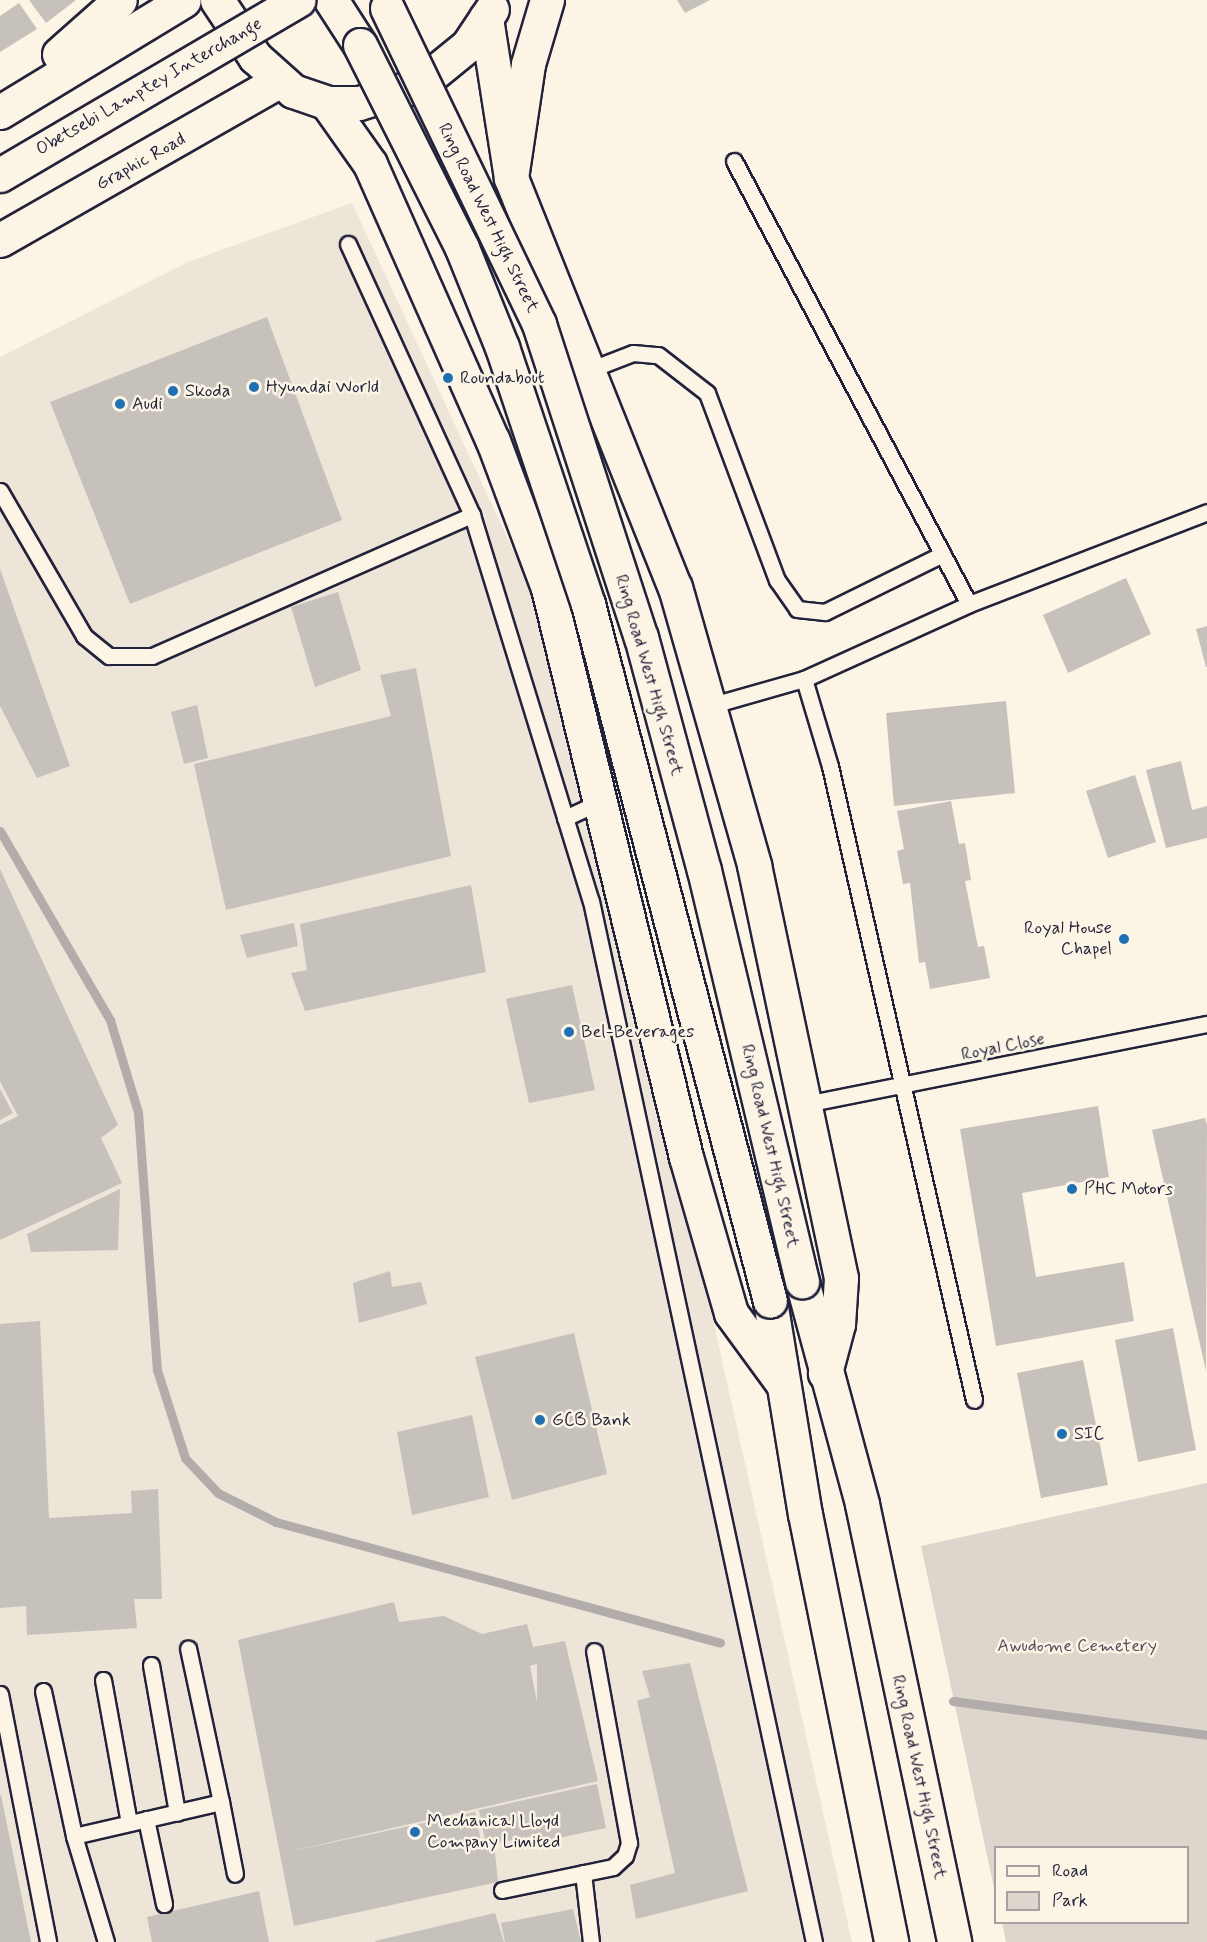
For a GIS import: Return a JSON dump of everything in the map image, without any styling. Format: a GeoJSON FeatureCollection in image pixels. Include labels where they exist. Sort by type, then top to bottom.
{"type":"FeatureCollection","features":[{"type":"Feature","properties":{"kind":"main road"},"geometry":{"type":"LineString","coordinates":[[0,91],[99,24],[120,0]]}},
{"type":"Feature","properties":{"kind":"main road"},"geometry":{"type":"LineString","coordinates":[[0,112],[184,0]]}},
{"type":"Feature","properties":{"kind":"main road"},"geometry":{"type":"LineString","coordinates":[[217,0],[234,32],[280,80],[293,92],[327,103],[379,99],[419,85],[446,68],[492,9]]}},
{"type":"Feature","properties":{"kind":"main road","name":"Obetsebi Lamptey Interchange"},"geometry":{"type":"LineString","coordinates":[[0,175],[298,0]]}},
{"type":"Feature","properties":{"kind":"main road","name":"Ring Road West High Street"},"geometry":{"type":"LineString","coordinates":[[331,0],[360,45],[475,281],[588,604],[770,1301],[815,1566],[891,1942]]}},
{"type":"Feature","properties":{"kind":"main road"},"geometry":{"type":"LineString","coordinates":[[510,178],[528,64],[547,0]]}},
{"type":"Feature","properties":{"kind":"main road","name":"Ring Road West High Street"},"geometry":{"type":"LineString","coordinates":[[384,4],[539,324],[638,625],[704,870],[802,1281],[871,1551],[954,1942]]}},
{"type":"Feature","properties":{"kind":"main road","name":"Ring Road West High Street"},"geometry":{"type":"LineString","coordinates":[[492,9],[510,178],[589,369],[675,587],[754,865],[841,1278],[838,1324],[825,1373]]}},
{"type":"Feature","properties":{"kind":"main road","name":"Graphic Road"},"geometry":{"type":"LineString","coordinates":[[0,240],[163,151],[280,80]]}},
{"type":"Feature","properties":{"kind":"main road","name":"Ring Road West High Street"},"geometry":{"type":"LineString","coordinates":[[327,103],[370,164],[493,441],[549,588],[686,1157],[731,1313],[783,1384]]}},
{"type":"Feature","properties":{"kind":"lane"},"geometry":{"type":"LineString","coordinates":[[734,161],[969,604]]}},
{"type":"Feature","properties":{"kind":"lane"},"geometry":{"type":"LineString","coordinates":[[348,244],[472,515],[591,901],[814,1942]]}},
{"type":"Feature","properties":{"kind":"lane"},"geometry":{"type":"LineString","coordinates":[[589,369],[633,353],[658,355],[707,393],[777,580],[797,609],[825,612],[943,554]]}},
{"type":"Feature","properties":{"kind":"lane"},"geometry":{"type":"LineString","coordinates":[[0,491],[84,636],[109,656],[152,656],[472,515]]}},
{"type":"Feature","properties":{"kind":"lane"},"geometry":{"type":"LineString","coordinates":[[709,706],[804,679],[969,604],[1207,512]]}},
{"type":"Feature","properties":{"kind":"lane"},"geometry":{"type":"LineString","coordinates":[[804,679],[830,766],[974,1400]]}},
{"type":"Feature","properties":{"kind":"lane"},"geometry":{"type":"LineString","coordinates":[[565,818],[600,802]]}},
{"type":"Feature","properties":{"kind":"lane","name":"Royal Close"},"geometry":{"type":"LineString","coordinates":[[806,1104],[1206,1027]]}},
{"type":"Feature","properties":{"kind":"lane"},"geometry":{"type":"LineString","coordinates":[[188,1648],[235,1874]]}},
{"type":"Feature","properties":{"kind":"lane"},"geometry":{"type":"LineString","coordinates":[[502,1890],[613,1867],[625,1856],[629,1843],[594,1651]]}},
{"type":"Feature","properties":{"kind":"lane"},"geometry":{"type":"LineString","coordinates":[[151,1665],[177,1813]]}},
{"type":"Feature","properties":{"kind":"lane"},"geometry":{"type":"LineString","coordinates":[[103,1680],[129,1823]]}},
{"type":"Feature","properties":{"kind":"lane"},"geometry":{"type":"LineString","coordinates":[[43,1691],[74,1836],[106,1942]]}},
{"type":"Feature","properties":{"kind":"lane"},"geometry":{"type":"LineString","coordinates":[[0,1694],[48,1942]]}},
{"type":"Feature","properties":{"kind":"lane"},"geometry":{"type":"LineString","coordinates":[[74,1836],[221,1802]]}},
{"type":"Feature","properties":{"kind":"lane"},"geometry":{"type":"LineString","coordinates":[[146,1819],[164,1904]]}},
{"type":"Feature","properties":{"kind":"lane"},"geometry":{"type":"LineString","coordinates":[[583,1873],[591,1942]]}},
{"type":"Feature","properties":{"kind":"shaded area"},"geometry":{"type":"Polygon","coordinates":[[[352,203],[532,591],[636,975],[852,1942],[0,1942],[0,357],[188,262],[352,203]]]}},
{"type":"Feature","properties":{"kind":"green space","name":"Awudome Cemetery"},"geometry":{"type":"Polygon","coordinates":[[[1207,1483],[1207,1942],[1006,1942],[1002,1924],[1189,1924],[1189,1846],[994,1846],[994,1888],[921,1546],[1207,1483]]]}},
{"type":"Feature","properties":{"kind":"building"},"geometry":{"type":"Polygon","coordinates":[[[29,0],[76,0],[46,23],[29,0]]]}},
{"type":"Feature","properties":{"kind":"building"},"geometry":{"type":"Polygon","coordinates":[[[677,0],[710,0],[685,13],[677,0]]]}},
{"type":"Feature","properties":{"kind":"building"},"geometry":{"type":"Polygon","coordinates":[[[19,3],[37,29],[0,52],[0,16],[19,3]]]}},
{"type":"Feature","properties":{"kind":"building"},"geometry":{"type":"Polygon","coordinates":[[[267,317],[342,520],[130,604],[50,402],[267,317]]]}},
{"type":"Feature","properties":{"kind":"building"},"geometry":{"type":"Polygon","coordinates":[[[0,569],[70,766],[37,778],[0,706],[0,569]]]}},
{"type":"Feature","properties":{"kind":"building"},"geometry":{"type":"Polygon","coordinates":[[[1126,578],[1151,634],[1068,673],[1043,615],[1126,578]]]}},
{"type":"Feature","properties":{"kind":"building"},"geometry":{"type":"Polygon","coordinates":[[[338,592],[361,670],[315,687],[291,607],[338,592]]]}},
{"type":"Feature","properties":{"kind":"building"},"geometry":{"type":"Polygon","coordinates":[[[1207,626],[1207,667],[1206,667],[1196,629],[1207,626]]]}},
{"type":"Feature","properties":{"kind":"building"},"geometry":{"type":"Polygon","coordinates":[[[416,668],[451,856],[226,910],[194,764],[391,716],[380,675],[416,668]]]}},
{"type":"Feature","properties":{"kind":"building"},"geometry":{"type":"Polygon","coordinates":[[[1006,701],[1015,793],[894,806],[886,713],[1006,701]]]}},
{"type":"Feature","properties":{"kind":"building"},"geometry":{"type":"Polygon","coordinates":[[[197,705],[208,758],[184,764],[171,712],[197,705]]]}},
{"type":"Feature","properties":{"kind":"building"},"geometry":{"type":"Polygon","coordinates":[[[1181,761],[1192,810],[1207,806],[1207,838],[1166,848],[1146,770],[1181,761]]]}},
{"type":"Feature","properties":{"kind":"building"},"geometry":{"type":"Polygon","coordinates":[[[1135,775],[1156,842],[1108,858],[1086,791],[1135,775]]]}},
{"type":"Feature","properties":{"kind":"building"},"geometry":{"type":"Polygon","coordinates":[[[951,801],[959,844],[965,843],[971,880],[965,881],[978,947],[984,946],[990,978],[930,989],[925,962],[919,963],[910,883],[903,884],[897,851],[904,849],[897,811],[951,801]]]}},
{"type":"Feature","properties":{"kind":"building"},"geometry":{"type":"Polygon","coordinates":[[[0,869],[118,1125],[101,1138],[122,1183],[0,1240],[0,1125],[18,1116],[0,1081],[0,869]]]}},
{"type":"Feature","properties":{"kind":"building"},"geometry":{"type":"Polygon","coordinates":[[[471,885],[486,972],[305,1011],[291,973],[307,970],[300,924],[471,885]]]}},
{"type":"Feature","properties":{"kind":"building"},"geometry":{"type":"Polygon","coordinates":[[[294,923],[298,946],[247,958],[240,935],[294,923]]]}},
{"type":"Feature","properties":{"kind":"building"},"geometry":{"type":"Polygon","coordinates":[[[572,985],[595,1090],[529,1103],[506,999],[572,985]]]}},
{"type":"Feature","properties":{"kind":"building"},"geometry":{"type":"Polygon","coordinates":[[[0,1089],[13,1113],[0,1120],[0,1089]]]}},
{"type":"Feature","properties":{"kind":"building"},"geometry":{"type":"Polygon","coordinates":[[[1098,1106],[1109,1177],[1022,1193],[1036,1277],[1124,1262],[1134,1321],[996,1346],[960,1129],[1098,1106]]]}},
{"type":"Feature","properties":{"kind":"building"},"geometry":{"type":"Polygon","coordinates":[[[1205,1118],[1207,1125],[1206,1371],[1152,1130],[1205,1118]]]}},
{"type":"Feature","properties":{"kind":"building"},"geometry":{"type":"Polygon","coordinates":[[[120,1189],[118,1250],[31,1252],[27,1234],[120,1189]]]}},
{"type":"Feature","properties":{"kind":"building"},"geometry":{"type":"Polygon","coordinates":[[[390,1271],[392,1287],[421,1282],[427,1304],[359,1323],[353,1283],[390,1271]]]}},
{"type":"Feature","properties":{"kind":"building"},"geometry":{"type":"Polygon","coordinates":[[[40,1321],[49,1518],[132,1513],[131,1491],[158,1489],[162,1599],[134,1599],[137,1628],[27,1635],[26,1606],[0,1608],[0,1324],[40,1321]]]}},
{"type":"Feature","properties":{"kind":"building"},"geometry":{"type":"Polygon","coordinates":[[[1173,1328],[1196,1450],[1138,1462],[1115,1340],[1173,1328]]]}},
{"type":"Feature","properties":{"kind":"building"},"geometry":{"type":"Polygon","coordinates":[[[574,1333],[607,1474],[512,1500],[475,1357],[574,1333]]]}},
{"type":"Feature","properties":{"kind":"building"},"geometry":{"type":"Polygon","coordinates":[[[1083,1360],[1108,1485],[1041,1498],[1017,1373],[1083,1360]]]}},
{"type":"Feature","properties":{"kind":"building"},"geometry":{"type":"Polygon","coordinates":[[[472,1415],[489,1497],[412,1515],[397,1432],[472,1415]]]}},
{"type":"Feature","properties":{"kind":"building"},"geometry":{"type":"Polygon","coordinates":[[[394,1602],[399,1622],[444,1616],[482,1634],[527,1624],[533,1647],[565,1641],[598,1781],[283,1853],[475,1812],[482,1847],[494,1843],[498,1882],[294,1926],[238,1640],[394,1602]],[[537,1664],[530,1666],[537,1702],[537,1664]]]}},
{"type":"Feature","properties":{"kind":"building"},"geometry":{"type":"Polygon","coordinates":[[[690,1663],[748,1891],[636,1919],[630,1885],[675,1873],[637,1701],[650,1697],[642,1671],[690,1663]]]}},
{"type":"Feature","properties":{"kind":"building"},"geometry":{"type":"Polygon","coordinates":[[[597,1784],[606,1828],[539,1842],[538,1835],[498,1843],[497,1837],[485,1840],[479,1810],[597,1784]]]}},
{"type":"Feature","properties":{"kind":"building"},"geometry":{"type":"Polygon","coordinates":[[[1,1795],[31,1942],[0,1942],[1,1795]]]}},
{"type":"Feature","properties":{"kind":"building"},"geometry":{"type":"Polygon","coordinates":[[[259,1891],[269,1942],[152,1942],[147,1917],[259,1891]]]}},
{"type":"Feature","properties":{"kind":"building"},"geometry":{"type":"Polygon","coordinates":[[[573,1909],[581,1942],[505,1942],[501,1923],[573,1909]]]}},
{"type":"Feature","properties":{"kind":"building"},"geometry":{"type":"Polygon","coordinates":[[[495,1913],[504,1942],[375,1941],[495,1913]]]}},
{"type":"Feature","properties":{"kind":"waterway"},"geometry":{"type":"LineString","coordinates":[[0,831],[110,1020],[138,1112],[157,1370],[185,1458],[218,1493],[276,1522],[720,1643]]}},
{"type":"Feature","properties":{"kind":"waterway"},"geometry":{"type":"LineString","coordinates":[[953,1701],[1207,1735]]}},
{"type":"Feature","properties":{"kind":"place","name":"Roundabout"},"geometry":{"type":"Point","coordinates":[448,378]}},
{"type":"Feature","properties":{"kind":"place","name":"Hyundai World"},"geometry":{"type":"Point","coordinates":[254,387]}},
{"type":"Feature","properties":{"kind":"place","name":"Skoda"},"geometry":{"type":"Point","coordinates":[173,391]}},
{"type":"Feature","properties":{"kind":"place","name":"Audi"},"geometry":{"type":"Point","coordinates":[120,404]}},
{"type":"Feature","properties":{"kind":"place","name":"Royal House Chapel"},"geometry":{"type":"Point","coordinates":[1124,939]}},
{"type":"Feature","properties":{"kind":"place","name":"Bel-Beverages"},"geometry":{"type":"Point","coordinates":[569,1032]}},
{"type":"Feature","properties":{"kind":"place","name":"PHC Motors"},"geometry":{"type":"Point","coordinates":[1072,1189]}},
{"type":"Feature","properties":{"kind":"place","name":"GCB Bank"},"geometry":{"type":"Point","coordinates":[540,1420]}},
{"type":"Feature","properties":{"kind":"place","name":"SIC"},"geometry":{"type":"Point","coordinates":[1062,1434]}},
{"type":"Feature","properties":{"kind":"place","name":"Mechanical Lloyd Company Limited"},"geometry":{"type":"Point","coordinates":[415,1832]}}]}
